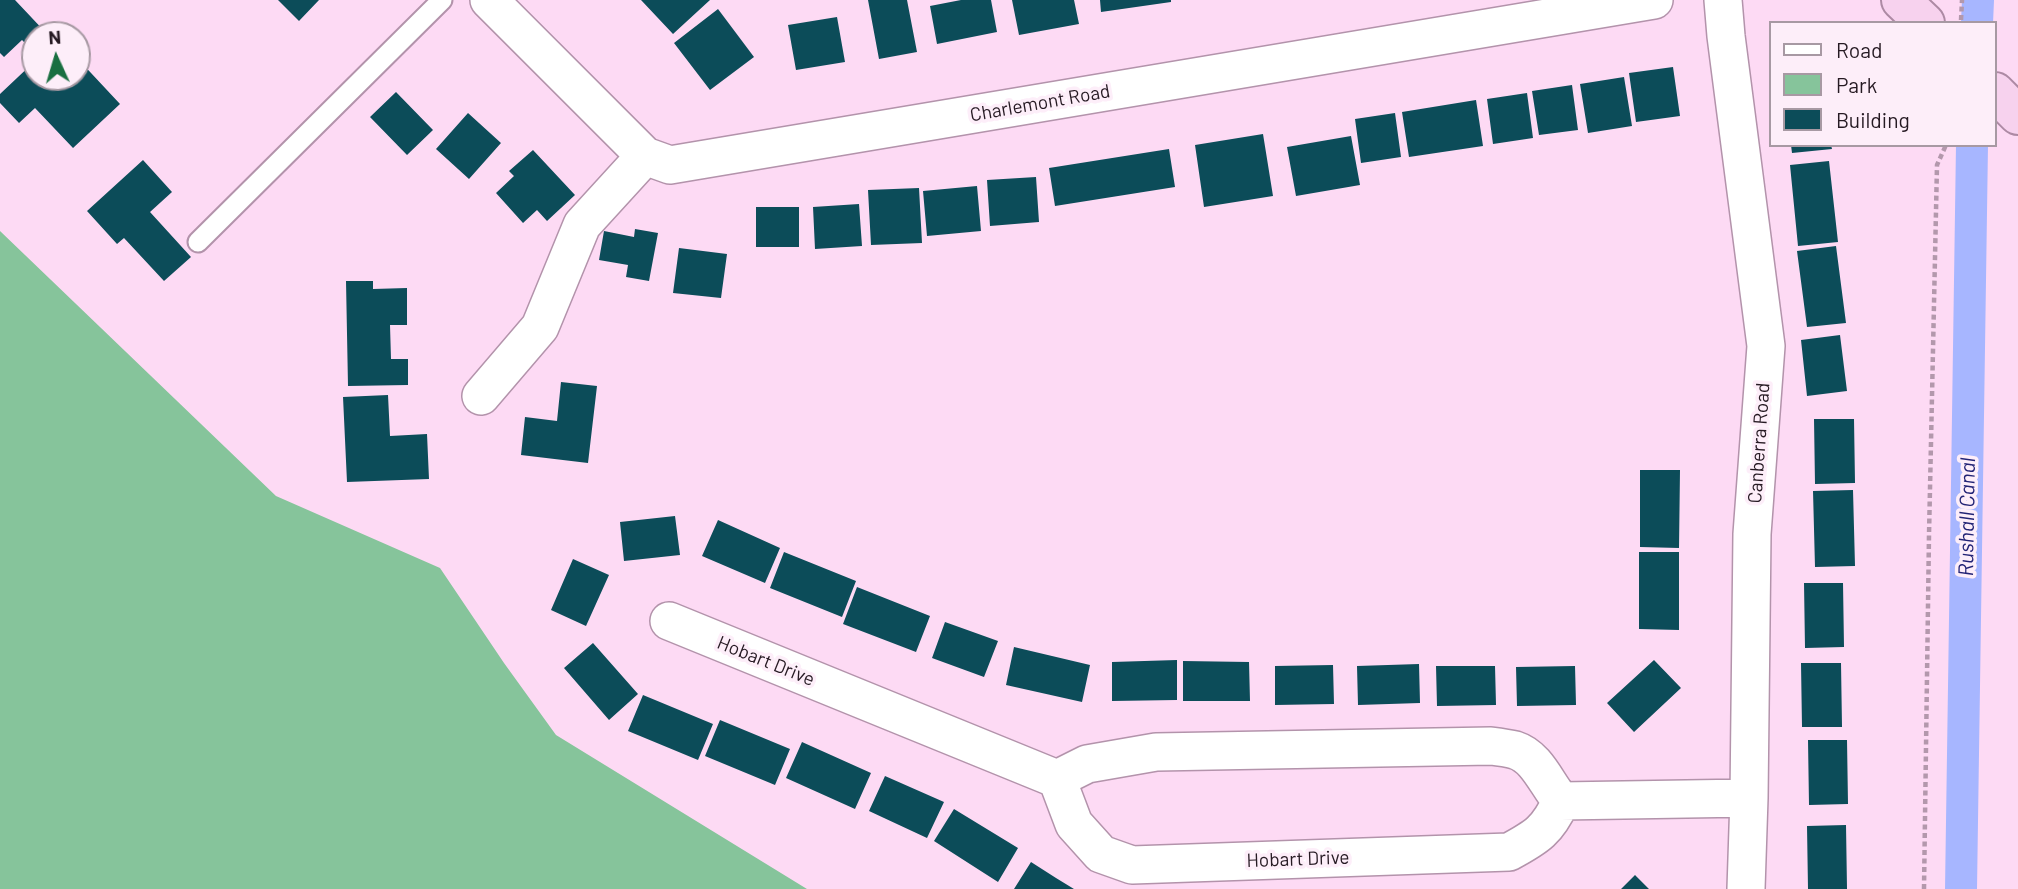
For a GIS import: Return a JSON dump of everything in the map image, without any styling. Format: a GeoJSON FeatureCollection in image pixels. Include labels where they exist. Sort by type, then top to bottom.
{"type":"FeatureCollection","features":[{"type":"Feature","properties":{"kind":"highway"},"geometry":{"type":"LineString","coordinates":[[1901,0],[1923,21]]}},
{"type":"Feature","properties":{"kind":"highway"},"geometry":{"type":"LineString","coordinates":[[1997,94],[2018,115]]}},
{"type":"Feature","properties":{"kind":"street"},"geometry":{"type":"LineString","coordinates":[[481,396],[540,327],[582,225],[645,156],[489,0]]}},
{"type":"Feature","properties":{"kind":"street","name":"Charlemont Road"},"geometry":{"type":"LineString","coordinates":[[645,156],[670,165],[1654,0]]}},
{"type":"Feature","properties":{"kind":"street","name":"Canberra Road"},"geometry":{"type":"LineString","coordinates":[[1723,0],[1766,346],[1752,534],[1746,889]]}},
{"type":"Feature","properties":{"kind":"street","name":"Hobart Drive"},"geometry":{"type":"LineString","coordinates":[[670,621],[1057,779],[1074,824],[1101,854],[1132,865],[1509,852],[1544,829],[1552,820],[1561,801]]}},
{"type":"Feature","properties":{"kind":"street"},"geometry":{"type":"LineString","coordinates":[[1057,779],[1087,764],[1156,752],[1491,746],[1516,750],[1534,761],[1561,801],[1749,798]]}},
{"type":"Feature","properties":{"kind":"lane"},"geometry":{"type":"LineString","coordinates":[[198,242],[442,0]]}},
{"type":"Feature","properties":{"kind":"path"},"geometry":{"type":"LineString","coordinates":[[1961,21],[1962,0]]}},
{"type":"Feature","properties":{"kind":"path"},"geometry":{"type":"LineString","coordinates":[[1924,889],[1937,165],[1945,147]]}},
{"type":"Feature","properties":{"kind":"green space"},"geometry":{"type":"Polygon","coordinates":[[[0,231],[276,496],[440,568],[556,735],[807,889],[0,889],[0,231]]]}},
{"type":"Feature","properties":{"kind":"building"},"geometry":{"type":"Polygon","coordinates":[[[0,0],[15,0],[35,21],[21,21],[21,41],[4,57],[0,53],[0,0]]]}},
{"type":"Feature","properties":{"kind":"building"},"geometry":{"type":"Polygon","coordinates":[[[278,0],[319,0],[299,21],[278,0]]]}},
{"type":"Feature","properties":{"kind":"building"},"geometry":{"type":"Polygon","coordinates":[[[641,0],[710,0],[673,34],[641,0]]]}},
{"type":"Feature","properties":{"kind":"building"},"geometry":{"type":"Polygon","coordinates":[[[868,0],[907,0],[917,52],[879,59],[868,0]]]}},
{"type":"Feature","properties":{"kind":"building"},"geometry":{"type":"Polygon","coordinates":[[[961,0],[991,0],[997,32],[937,44],[930,6],[961,0]]]}},
{"type":"Feature","properties":{"kind":"building"},"geometry":{"type":"Polygon","coordinates":[[[1012,0],[1074,0],[1079,24],[1019,35],[1012,0]]]}},
{"type":"Feature","properties":{"kind":"building"},"geometry":{"type":"Polygon","coordinates":[[[1100,0],[1171,0],[1171,2],[1101,12],[1100,0]]]}},
{"type":"Feature","properties":{"kind":"building"},"geometry":{"type":"Polygon","coordinates":[[[718,9],[754,57],[710,90],[674,43],[718,9]]]}},
{"type":"Feature","properties":{"kind":"building"},"geometry":{"type":"Polygon","coordinates":[[[837,17],[845,62],[796,70],[788,25],[837,17]]]}},
{"type":"Feature","properties":{"kind":"building"},"geometry":{"type":"Polygon","coordinates":[[[1673,67],[1680,116],[1636,122],[1629,73],[1673,67]]]}},
{"type":"Feature","properties":{"kind":"building"},"geometry":{"type":"Polygon","coordinates":[[[91,73],[120,104],[73,148],[35,108],[19,123],[0,103],[0,94],[21,74],[21,91],[91,91],[91,73]]]}},
{"type":"Feature","properties":{"kind":"building"},"geometry":{"type":"Polygon","coordinates":[[[1624,77],[1632,126],[1588,133],[1580,84],[1624,77]]]}},
{"type":"Feature","properties":{"kind":"building"},"geometry":{"type":"Polygon","coordinates":[[[1572,85],[1578,130],[1539,135],[1532,91],[1572,85]]]}},
{"type":"Feature","properties":{"kind":"building"},"geometry":{"type":"Polygon","coordinates":[[[396,92],[433,130],[407,155],[370,117],[396,92]]]}},
{"type":"Feature","properties":{"kind":"building"},"geometry":{"type":"Polygon","coordinates":[[[1527,93],[1533,138],[1493,144],[1487,99],[1527,93]]]}},
{"type":"Feature","properties":{"kind":"building"},"geometry":{"type":"Polygon","coordinates":[[[1476,100],[1483,146],[1409,157],[1402,112],[1476,100]]]}},
{"type":"Feature","properties":{"kind":"building"},"geometry":{"type":"Polygon","coordinates":[[[468,113],[501,143],[469,179],[436,149],[468,113]]]}},
{"type":"Feature","properties":{"kind":"building"},"geometry":{"type":"Polygon","coordinates":[[[1395,113],[1401,157],[1361,163],[1355,119],[1395,113]]]}},
{"type":"Feature","properties":{"kind":"building"},"geometry":{"type":"Polygon","coordinates":[[[1263,134],[1273,196],[1204,207],[1195,145],[1263,134]]]}},
{"type":"Feature","properties":{"kind":"building"},"geometry":{"type":"Polygon","coordinates":[[[1351,136],[1360,185],[1296,196],[1287,147],[1351,136]]]}},
{"type":"Feature","properties":{"kind":"building"},"geometry":{"type":"Polygon","coordinates":[[[1791,147],[1832,149],[1792,153],[1791,147]]]}},
{"type":"Feature","properties":{"kind":"building"},"geometry":{"type":"Polygon","coordinates":[[[1169,149],[1175,187],[1055,206],[1049,168],[1169,149]]]}},
{"type":"Feature","properties":{"kind":"building"},"geometry":{"type":"Polygon","coordinates":[[[533,150],[575,195],[547,221],[537,210],[523,223],[496,193],[514,176],[509,171],[533,150]]]}},
{"type":"Feature","properties":{"kind":"building"},"geometry":{"type":"Polygon","coordinates":[[[143,160],[172,192],[150,212],[191,257],[164,281],[124,238],[117,244],[87,211],[143,160]]]}},
{"type":"Feature","properties":{"kind":"building"},"geometry":{"type":"Polygon","coordinates":[[[1829,161],[1838,242],[1798,246],[1790,165],[1829,161]]]}},
{"type":"Feature","properties":{"kind":"building"},"geometry":{"type":"Polygon","coordinates":[[[1036,177],[1039,222],[990,226],[987,180],[1036,177]]]}},
{"type":"Feature","properties":{"kind":"building"},"geometry":{"type":"Polygon","coordinates":[[[977,186],[981,231],[927,236],[923,191],[977,186]]]}},
{"type":"Feature","properties":{"kind":"building"},"geometry":{"type":"Polygon","coordinates":[[[919,188],[922,243],[871,245],[868,190],[919,188]]]}},
{"type":"Feature","properties":{"kind":"building"},"geometry":{"type":"Polygon","coordinates":[[[859,204],[862,246],[815,249],[813,207],[859,204]]]}},
{"type":"Feature","properties":{"kind":"building"},"geometry":{"type":"Polygon","coordinates":[[[756,207],[799,207],[799,247],[756,247],[756,207]]]}},
{"type":"Feature","properties":{"kind":"building"},"geometry":{"type":"Polygon","coordinates":[[[635,229],[658,233],[649,281],[626,277],[628,265],[599,260],[604,231],[634,237],[635,229]]]}},
{"type":"Feature","properties":{"kind":"building"},"geometry":{"type":"Polygon","coordinates":[[[1836,246],[1846,323],[1807,327],[1797,251],[1836,246]]]}},
{"type":"Feature","properties":{"kind":"building"},"geometry":{"type":"Polygon","coordinates":[[[679,248],[727,254],[721,298],[673,293],[679,248]]]}},
{"type":"Feature","properties":{"kind":"building"},"geometry":{"type":"Polygon","coordinates":[[[346,281],[373,281],[373,289],[407,288],[407,325],[390,325],[391,359],[408,359],[408,385],[348,386],[346,281]]]}},
{"type":"Feature","properties":{"kind":"building"},"geometry":{"type":"Polygon","coordinates":[[[1840,335],[1847,391],[1807,396],[1801,340],[1840,335]]]}},
{"type":"Feature","properties":{"kind":"building"},"geometry":{"type":"Polygon","coordinates":[[[561,382],[597,386],[588,463],[521,455],[525,417],[557,421],[561,382]]]}},
{"type":"Feature","properties":{"kind":"building"},"geometry":{"type":"Polygon","coordinates":[[[388,395],[390,436],[427,434],[429,479],[347,482],[343,397],[388,395]]]}},
{"type":"Feature","properties":{"kind":"building"},"geometry":{"type":"Polygon","coordinates":[[[1814,419],[1854,419],[1855,483],[1815,484],[1814,419]]]}},
{"type":"Feature","properties":{"kind":"building"},"geometry":{"type":"Polygon","coordinates":[[[1640,470],[1680,470],[1679,548],[1640,547],[1640,470]]]}},
{"type":"Feature","properties":{"kind":"building"},"geometry":{"type":"Polygon","coordinates":[[[1853,490],[1855,566],[1815,567],[1813,491],[1853,490]]]}},
{"type":"Feature","properties":{"kind":"building"},"geometry":{"type":"Polygon","coordinates":[[[675,516],[680,555],[624,561],[620,522],[675,516]]]}},
{"type":"Feature","properties":{"kind":"building"},"geometry":{"type":"Polygon","coordinates":[[[718,520],[780,548],[765,583],[702,556],[718,520]]]}},
{"type":"Feature","properties":{"kind":"building"},"geometry":{"type":"Polygon","coordinates":[[[784,552],[856,581],[842,617],[770,588],[784,552]]]}},
{"type":"Feature","properties":{"kind":"building"},"geometry":{"type":"Polygon","coordinates":[[[1639,552],[1679,552],[1679,630],[1639,629],[1639,552]]]}},
{"type":"Feature","properties":{"kind":"building"},"geometry":{"type":"Polygon","coordinates":[[[573,559],[609,575],[586,626],[551,610],[573,559]]]}},
{"type":"Feature","properties":{"kind":"building"},"geometry":{"type":"Polygon","coordinates":[[[1804,583],[1843,583],[1844,647],[1805,648],[1804,583]]]}},
{"type":"Feature","properties":{"kind":"building"},"geometry":{"type":"Polygon","coordinates":[[[857,587],[930,616],[916,652],[843,624],[857,587]]]}},
{"type":"Feature","properties":{"kind":"building"},"geometry":{"type":"Polygon","coordinates":[[[945,622],[998,641],[984,677],[932,658],[945,622]]]}},
{"type":"Feature","properties":{"kind":"building"},"geometry":{"type":"Polygon","coordinates":[[[593,643],[638,694],[609,720],[564,668],[593,643]]]}},
{"type":"Feature","properties":{"kind":"building"},"geometry":{"type":"Polygon","coordinates":[[[1014,647],[1090,665],[1082,702],[1006,685],[1014,647]]]}},
{"type":"Feature","properties":{"kind":"building"},"geometry":{"type":"Polygon","coordinates":[[[1177,660],[1177,700],[1112,701],[1112,662],[1177,660]]]}},
{"type":"Feature","properties":{"kind":"building"},"geometry":{"type":"Polygon","coordinates":[[[1654,660],[1681,688],[1634,732],[1607,703],[1654,660]]]}},
{"type":"Feature","properties":{"kind":"building"},"geometry":{"type":"Polygon","coordinates":[[[1183,661],[1249,662],[1250,701],[1183,701],[1183,661]]]}},
{"type":"Feature","properties":{"kind":"building"},"geometry":{"type":"Polygon","coordinates":[[[1801,663],[1841,663],[1842,727],[1802,727],[1801,663]]]}},
{"type":"Feature","properties":{"kind":"building"},"geometry":{"type":"Polygon","coordinates":[[[1419,664],[1420,703],[1358,705],[1357,666],[1419,664]]]}},
{"type":"Feature","properties":{"kind":"building"},"geometry":{"type":"Polygon","coordinates":[[[1333,665],[1334,704],[1275,705],[1275,666],[1333,665]]]}},
{"type":"Feature","properties":{"kind":"building"},"geometry":{"type":"Polygon","coordinates":[[[1436,666],[1495,666],[1496,705],[1437,706],[1436,666]]]}},
{"type":"Feature","properties":{"kind":"building"},"geometry":{"type":"Polygon","coordinates":[[[1575,666],[1576,705],[1517,706],[1516,667],[1575,666]]]}},
{"type":"Feature","properties":{"kind":"building"},"geometry":{"type":"Polygon","coordinates":[[[643,695],[713,724],[698,760],[628,731],[643,695]]]}},
{"type":"Feature","properties":{"kind":"building"},"geometry":{"type":"Polygon","coordinates":[[[720,720],[790,749],[775,785],[705,756],[720,720]]]}},
{"type":"Feature","properties":{"kind":"building"},"geometry":{"type":"Polygon","coordinates":[[[1808,740],[1847,740],[1848,804],[1809,805],[1808,740]]]}},
{"type":"Feature","properties":{"kind":"building"},"geometry":{"type":"Polygon","coordinates":[[[802,742],[871,773],[855,809],[786,778],[802,742]]]}},
{"type":"Feature","properties":{"kind":"building"},"geometry":{"type":"Polygon","coordinates":[[[885,776],[944,802],[927,838],[869,811],[885,776]]]}},
{"type":"Feature","properties":{"kind":"building"},"geometry":{"type":"Polygon","coordinates":[[[954,809],[1018,848],[998,882],[934,841],[954,809]]]}},
{"type":"Feature","properties":{"kind":"building"},"geometry":{"type":"Polygon","coordinates":[[[1846,825],[1847,889],[1808,889],[1807,826],[1846,825]]]}},
{"type":"Feature","properties":{"kind":"building"},"geometry":{"type":"Polygon","coordinates":[[[1031,862],[1056,878],[1074,889],[1014,889],[1031,862]]]}},
{"type":"Feature","properties":{"kind":"building"},"geometry":{"type":"Polygon","coordinates":[[[1635,875],[1649,889],[1621,889],[1635,875]]]}},
{"type":"Feature","properties":{"kind":"waterway","name":"Rushall Canal"},"geometry":{"type":"LineString","coordinates":[[1977,21],[1978,0]]}},
{"type":"Feature","properties":{"kind":"waterway","name":"Rushall Canal"},"geometry":{"type":"LineString","coordinates":[[1961,889],[1972,147]]}}]}
